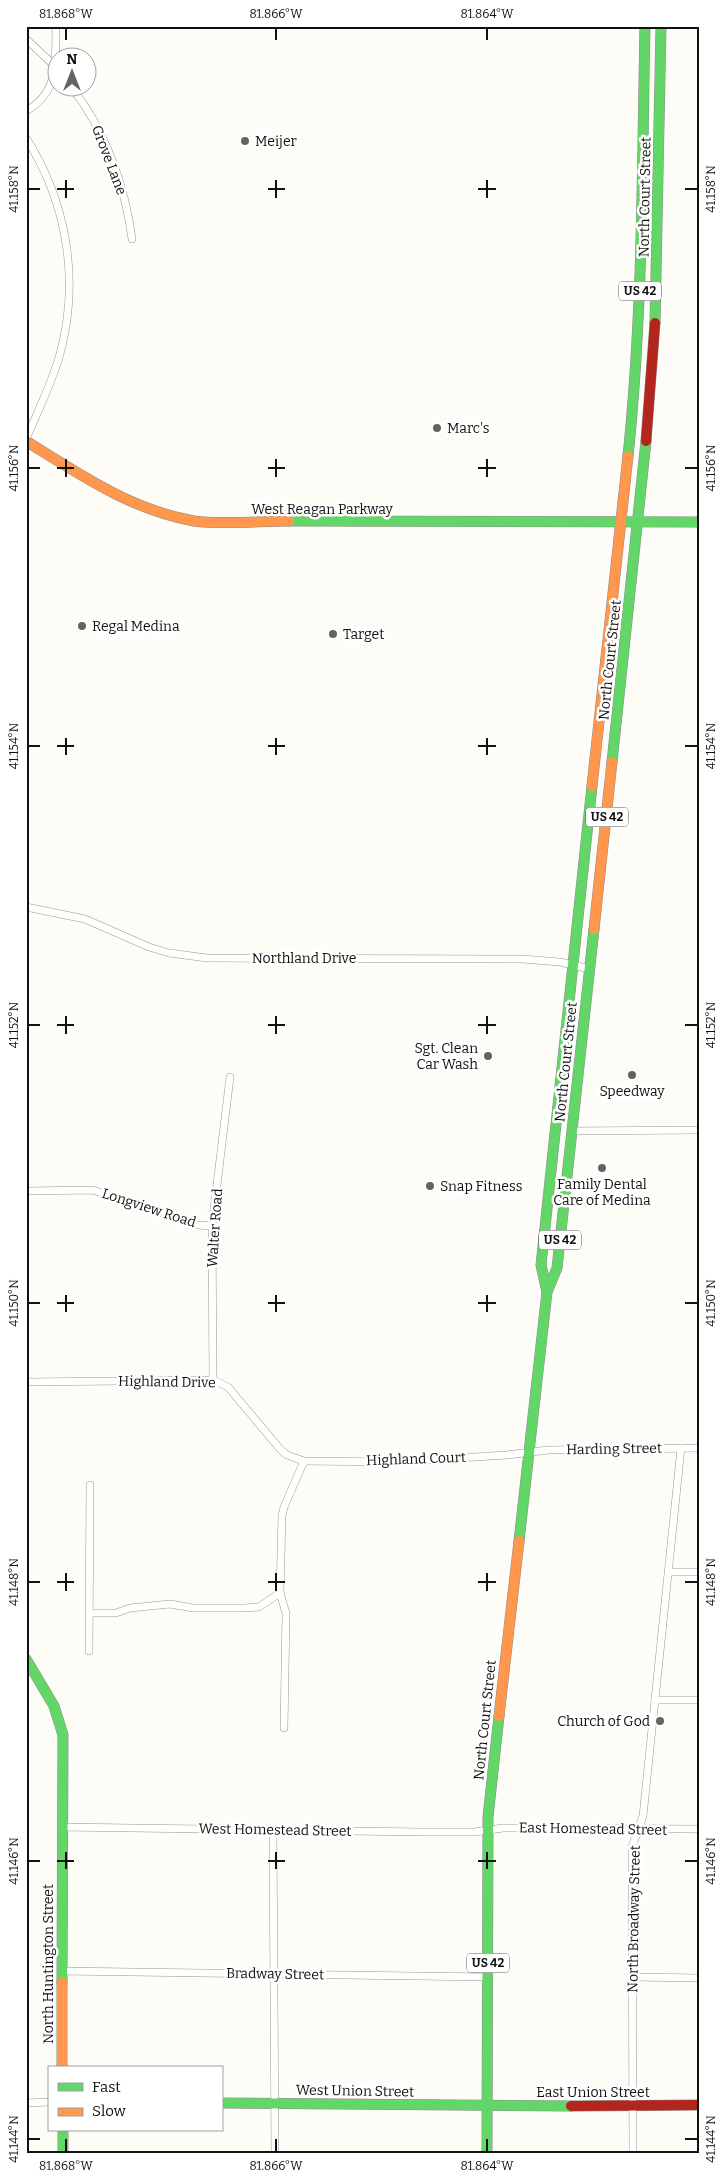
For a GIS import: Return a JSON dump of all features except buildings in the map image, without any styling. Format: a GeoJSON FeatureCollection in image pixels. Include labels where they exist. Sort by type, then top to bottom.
{"type":"FeatureCollection","features":[{"type":"Feature","properties":{"kind":"main road","name":"North Court Street"},"geometry":{"type":"LineString","coordinates":[[546,1292],[540,1265],[635,389],[640,298],[645,26]]}},
{"type":"Feature","properties":{"kind":"main road","name":"North Court Street"},"geometry":{"type":"LineString","coordinates":[[487,2153],[488,1830],[546,1292],[557,1268],[638,523],[655,332],[661,26]]}},
{"type":"Feature","properties":{"kind":"main road","name":"West Reagan Parkway"},"geometry":{"type":"LineString","coordinates":[[26,440],[132,504],[173,517],[196,521],[699,522]]}},
{"type":"Feature","properties":{"kind":"main road","name":"North Huntington Street"},"geometry":{"type":"LineString","coordinates":[[26,1660],[54,1706],[63,1735],[62,2066]]}},
{"type":"Feature","properties":{"kind":"main road","name":"West Union Street"},"geometry":{"type":"LineString","coordinates":[[222,2103],[488,2106]]}},
{"type":"Feature","properties":{"kind":"main road","name":"East Union Street"},"geometry":{"type":"LineString","coordinates":[[488,2106],[699,2104]]}},
{"type":"Feature","properties":{"kind":"main road"},"geometry":{"type":"LineString","coordinates":[[63,2132],[63,2153]]}},
{"type":"Feature","properties":{"kind":"street"},"geometry":{"type":"LineString","coordinates":[[56,26],[56,48]]}},
{"type":"Feature","properties":{"kind":"street"},"geometry":{"type":"LineString","coordinates":[[26,39],[48,60]]}},
{"type":"Feature","properties":{"kind":"street"},"geometry":{"type":"LineString","coordinates":[[26,111],[37,105],[48,92]]}},
{"type":"Feature","properties":{"kind":"street","name":"Grove Lane"},"geometry":{"type":"LineString","coordinates":[[80,98],[87,108],[106,145],[121,186],[132,239]]}},
{"type":"Feature","properties":{"kind":"street"},"geometry":{"type":"LineString","coordinates":[[26,138],[44,170],[60,213],[65,235],[70,286],[66,324],[60,354],[26,440]]}},
{"type":"Feature","properties":{"kind":"street","name":"Northland Drive"},"geometry":{"type":"LineString","coordinates":[[26,906],[85,919],[149,947],[193,957],[513,959],[572,965],[590,969]]}},
{"type":"Feature","properties":{"kind":"street","name":"Walter Road"},"geometry":{"type":"LineString","coordinates":[[213,1380],[212,1226],[230,1077]]}},
{"type":"Feature","properties":{"kind":"street"},"geometry":{"type":"LineString","coordinates":[[572,1131],[699,1130]]}},
{"type":"Feature","properties":{"kind":"street","name":"Longview Road"},"geometry":{"type":"LineString","coordinates":[[26,1191],[93,1190],[197,1224],[212,1226]]}},
{"type":"Feature","properties":{"kind":"street","name":"Highland Drive"},"geometry":{"type":"LineString","coordinates":[[26,1382],[213,1380],[228,1387],[286,1455],[304,1461]]}},
{"type":"Feature","properties":{"kind":"street","name":"North Broadway Street"},"geometry":{"type":"LineString","coordinates":[[633,2153],[632,1847],[643,1816],[681,1448]]}},
{"type":"Feature","properties":{"kind":"street","name":"Harding Street"},"geometry":{"type":"LineString","coordinates":[[529,1452],[699,1448]]}},
{"type":"Feature","properties":{"kind":"street","name":"Highland Court"},"geometry":{"type":"LineString","coordinates":[[304,1461],[395,1462],[529,1452]]}},
{"type":"Feature","properties":{"kind":"street"},"geometry":{"type":"LineString","coordinates":[[284,1728],[286,1613],[280,1593],[284,1507],[304,1461]]}},
{"type":"Feature","properties":{"kind":"street"},"geometry":{"type":"LineString","coordinates":[[89,1651],[90,1485]]}},
{"type":"Feature","properties":{"kind":"street"},"geometry":{"type":"LineString","coordinates":[[669,1572],[699,1572]]}},
{"type":"Feature","properties":{"kind":"street"},"geometry":{"type":"LineString","coordinates":[[89,1613],[116,1613],[130,1608],[170,1604],[193,1608],[259,1607],[280,1593]]}},
{"type":"Feature","properties":{"kind":"street"},"geometry":{"type":"LineString","coordinates":[[655,1700],[699,1700]]}},
{"type":"Feature","properties":{"kind":"street","name":"West Homestead Street"},"geometry":{"type":"LineString","coordinates":[[62,1826],[474,1832],[488,1830]]}},
{"type":"Feature","properties":{"kind":"street","name":"East Homestead Street"},"geometry":{"type":"LineString","coordinates":[[488,1830],[503,1828],[699,1829]]}},
{"type":"Feature","properties":{"kind":"street"},"geometry":{"type":"LineString","coordinates":[[274,1830],[275,2153]]}},
{"type":"Feature","properties":{"kind":"street","name":"Bradway Street"},"geometry":{"type":"LineString","coordinates":[[62,1971],[488,1978]]}},
{"type":"Feature","properties":{"kind":"street"},"geometry":{"type":"LineString","coordinates":[[633,1978],[699,1978]]}},
{"type":"Feature","properties":{"kind":"street"},"geometry":{"type":"LineString","coordinates":[[26,2103],[48,2102]]}},
{"type":"Feature","properties":{"kind":"traffic: fast"},"geometry":{"type":"LineString","coordinates":[[628,456],[637,349],[645,26]]}},
{"type":"Feature","properties":{"kind":"traffic: fast"},"geometry":{"type":"LineString","coordinates":[[655,323],[661,26]]}},
{"type":"Feature","properties":{"kind":"traffic: fast"},"geometry":{"type":"LineString","coordinates":[[612,762],[646,441]]}},
{"type":"Feature","properties":{"kind":"traffic: fast"},"geometry":{"type":"LineString","coordinates":[[289,521],[699,522]]}},
{"type":"Feature","properties":{"kind":"traffic: fast"},"geometry":{"type":"LineString","coordinates":[[547,1292],[541,1265],[592,786]]}},
{"type":"Feature","properties":{"kind":"traffic: fast"},"geometry":{"type":"LineString","coordinates":[[519,1541],[547,1292],[557,1268],[594,929]]}},
{"type":"Feature","properties":{"kind":"traffic: fast"},"geometry":{"type":"LineString","coordinates":[[26,1659],[54,1706],[63,1735],[62,1982]]}},
{"type":"Feature","properties":{"kind":"traffic: fast"},"geometry":{"type":"LineString","coordinates":[[487,2153],[488,1817],[499,1716]]}},
{"type":"Feature","properties":{"kind":"traffic: fast"},"geometry":{"type":"LineString","coordinates":[[222,2103],[571,2106]]}},
{"type":"Feature","properties":{"kind":"traffic: fast"},"geometry":{"type":"LineString","coordinates":[[63,2132],[63,2153]]}},
{"type":"Feature","properties":{"kind":"traffic: slow"},"geometry":{"type":"LineString","coordinates":[[26,441],[86,478],[127,500],[171,516],[217,523],[289,521]]}},
{"type":"Feature","properties":{"kind":"traffic: slow"},"geometry":{"type":"LineString","coordinates":[[592,786],[628,456]]}},
{"type":"Feature","properties":{"kind":"traffic: slow"},"geometry":{"type":"LineString","coordinates":[[594,929],[612,762]]}},
{"type":"Feature","properties":{"kind":"traffic: slow"},"geometry":{"type":"LineString","coordinates":[[499,1716],[519,1541]]}},
{"type":"Feature","properties":{"kind":"traffic: slow"},"geometry":{"type":"LineString","coordinates":[[62,1982],[62,2066]]}},
{"type":"Feature","properties":{"kind":"traffic: jam"},"geometry":{"type":"LineString","coordinates":[[646,441],[655,323]]}},
{"type":"Feature","properties":{"kind":"traffic: jam"},"geometry":{"type":"LineString","coordinates":[[571,2106],[699,2105]]}},
{"type":"Feature","properties":{"kind":"place","name":"Meijer"},"geometry":{"type":"Point","coordinates":[245,141]}},
{"type":"Feature","properties":{"kind":"place","name":"Marc's"},"geometry":{"type":"Point","coordinates":[437,428]}},
{"type":"Feature","properties":{"kind":"place","name":"Regal Medina"},"geometry":{"type":"Point","coordinates":[82,626]}},
{"type":"Feature","properties":{"kind":"place","name":"Target"},"geometry":{"type":"Point","coordinates":[333,634]}},
{"type":"Feature","properties":{"kind":"place","name":"Sgt. Clean Car Wash"},"geometry":{"type":"Point","coordinates":[488,1056]}},
{"type":"Feature","properties":{"kind":"place","name":"Speedway"},"geometry":{"type":"Point","coordinates":[632,1075]}},
{"type":"Feature","properties":{"kind":"place","name":"Family Dental Care of Medina"},"geometry":{"type":"Point","coordinates":[602,1168]}},
{"type":"Feature","properties":{"kind":"place","name":"Snap Fitness"},"geometry":{"type":"Point","coordinates":[430,1186]}},
{"type":"Feature","properties":{"kind":"place","name":"Church of God"},"geometry":{"type":"Point","coordinates":[660,1721]}}]}
